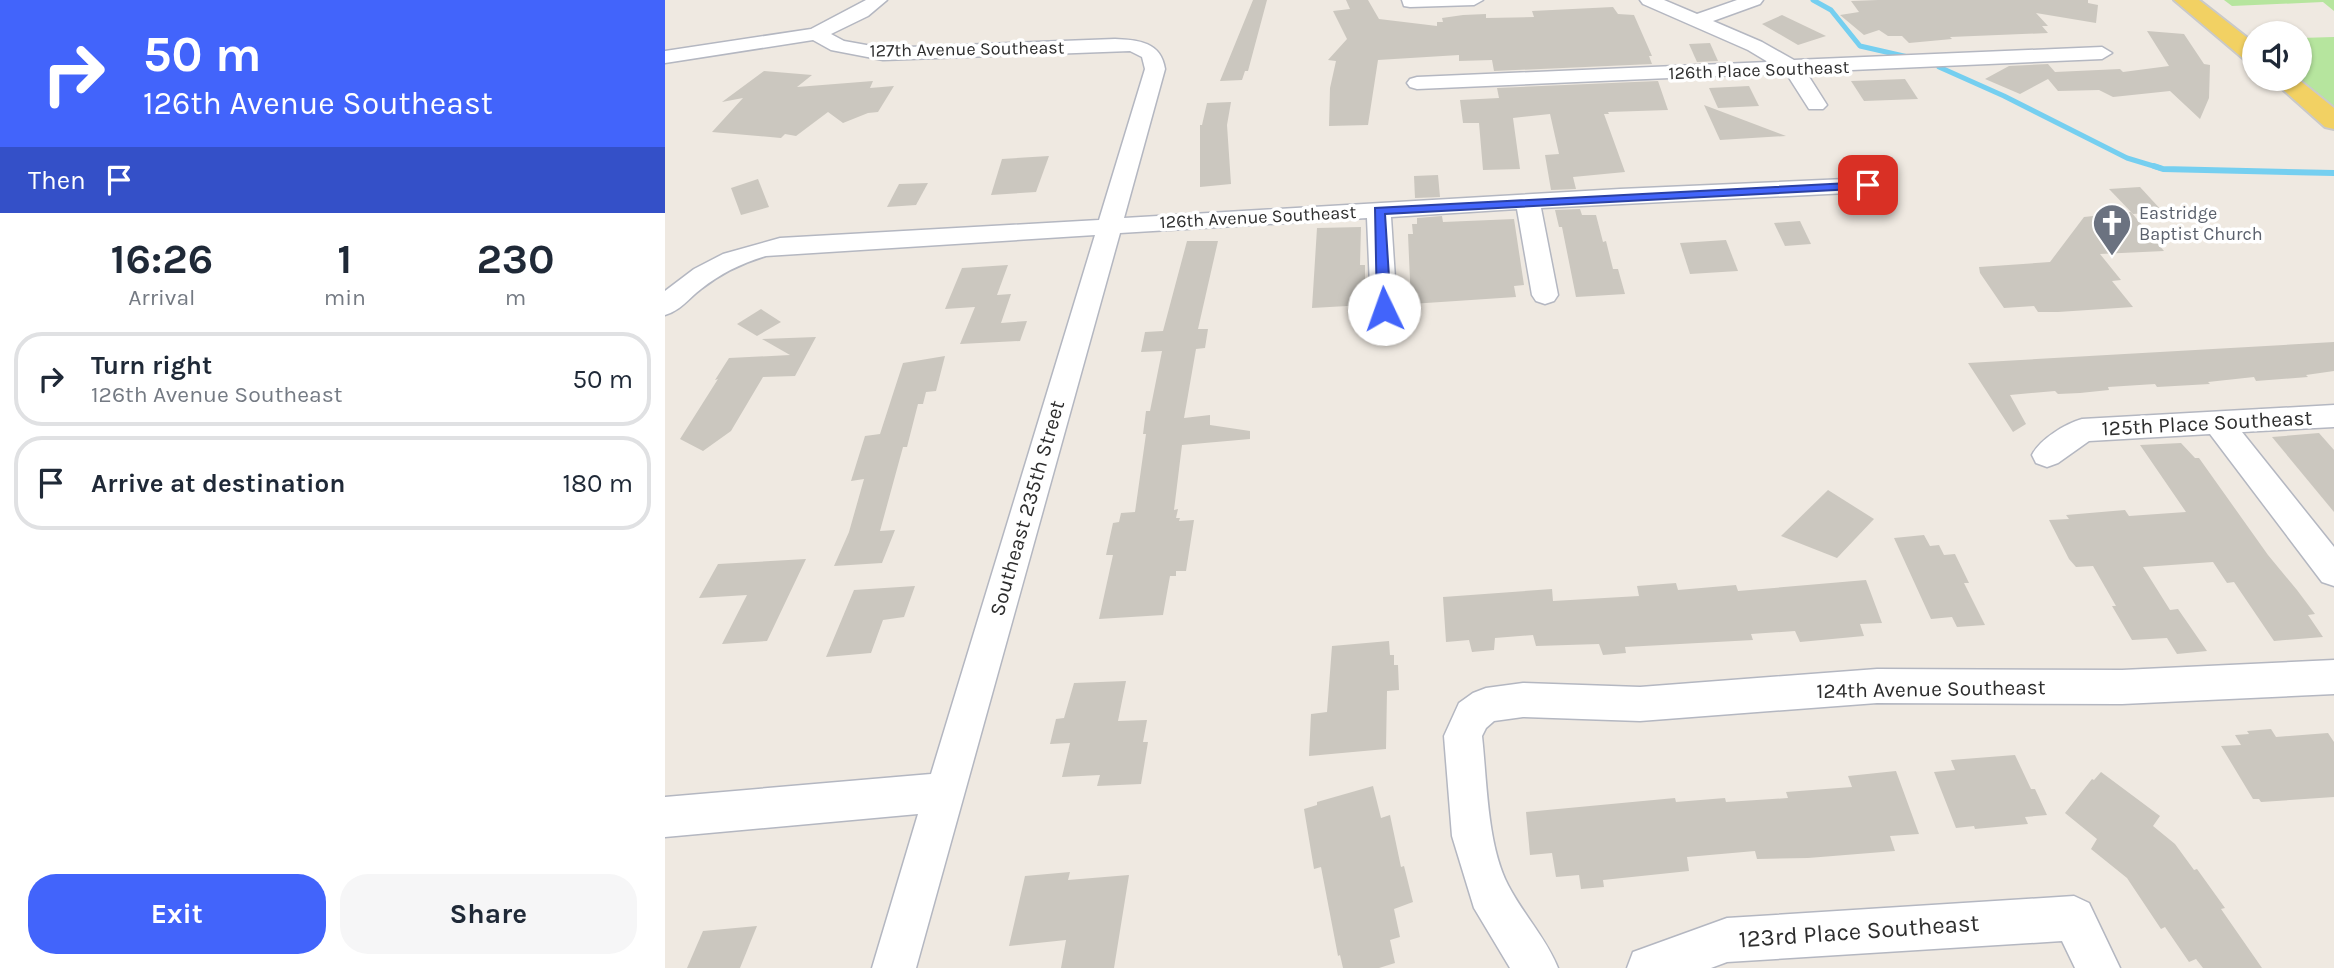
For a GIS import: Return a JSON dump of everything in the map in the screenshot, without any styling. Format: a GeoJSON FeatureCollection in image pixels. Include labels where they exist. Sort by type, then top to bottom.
{"type":"FeatureCollection","features":[{"type":"Feature","properties":{"kind":"main road"},"geometry":{"type":"LineString","coordinates":[[2185,0],[2242,45]]}},
{"type":"Feature","properties":{"kind":"main road"},"geometry":{"type":"LineString","coordinates":[[2298,91],[2334,121]]}},
{"type":"Feature","properties":{"kind":"street"},"geometry":{"type":"LineString","coordinates":[[665,57],[816,34],[861,12],[878,0]]}},
{"type":"Feature","properties":{"kind":"street"},"geometry":{"type":"LineString","coordinates":[[1410,2],[1474,0]]}},
{"type":"Feature","properties":{"kind":"street"},"geometry":{"type":"LineString","coordinates":[[1649,0],[1755,46],[1793,68],[1816,105]]}},
{"type":"Feature","properties":{"kind":"street"},"geometry":{"type":"LineString","coordinates":[[1698,20],[1754,0]]}},
{"type":"Feature","properties":{"kind":"street","name":"127th Avenue Southeast"},"geometry":{"type":"LineString","coordinates":[[816,34],[838,46],[883,54],[1098,45],[1134,46],[1148,50]]}},
{"type":"Feature","properties":{"kind":"street","name":"Southeast 235th Street"},"geometry":{"type":"LineString","coordinates":[[894,968],[1155,69],[1155,58],[1148,50]]}},
{"type":"Feature","properties":{"kind":"street","name":"126th Place Southeast"},"geometry":{"type":"LineString","coordinates":[[1417,83],[2102,54]]}},
{"type":"Feature","properties":{"kind":"street","name":"126th Avenue Southeast"},"geometry":{"type":"LineString","coordinates":[[665,306],[715,268],[748,252],[765,248],[1108,225],[1868,185]]}},
{"type":"Feature","properties":{"kind":"street"},"geometry":{"type":"LineString","coordinates":[[1528,202],[1545,295]]}},
{"type":"Feature","properties":{"kind":"street"},"geometry":{"type":"LineString","coordinates":[[1379,211],[1384,309]]}},
{"type":"Feature","properties":{"kind":"street","name":"125th Place Southeast"},"geometry":{"type":"LineString","coordinates":[[2047,455],[2082,430],[2334,416]]}},
{"type":"Feature","properties":{"kind":"street"},"geometry":{"type":"LineString","coordinates":[[2218,423],[2334,572]]}},
{"type":"Feature","properties":{"kind":"street","name":"124th Avenue Southeast"},"geometry":{"type":"LineString","coordinates":[[1536,968],[1489,893],[1473,836],[1462,736],[1472,716],[1486,705],[1523,700],[1640,704],[1877,686],[2122,687],[2334,677]]}},
{"type":"Feature","properties":{"kind":"street"},"geometry":{"type":"LineString","coordinates":[[665,817],[945,792]]}},
{"type":"Feature","properties":{"kind":"street","name":"123rd Place Southeast"},"geometry":{"type":"LineString","coordinates":[[1649,968],[1727,940],[2074,918],[2098,968]]}},
{"type":"Feature","properties":{"kind":"green space"},"geometry":{"type":"Polygon","coordinates":[[[2224,0],[2334,0],[2334,11],[2323,2],[2232,6],[2224,0]]]}},
{"type":"Feature","properties":{"kind":"green space"},"geometry":{"type":"Polygon","coordinates":[[[2334,37],[2334,121],[2298,91],[2312,91],[2312,38],[2334,37]]]}},
{"type":"Feature","properties":{"kind":"building"},"geometry":{"type":"Polygon","coordinates":[[[1253,0],[1267,0],[1248,71],[1245,71],[1242,80],[1220,81],[1253,0]]]}},
{"type":"Feature","properties":{"kind":"building"},"geometry":{"type":"Polygon","coordinates":[[[1346,0],[1368,0],[1379,19],[1437,26],[1437,22],[1443,22],[1442,18],[1463,15],[1486,14],[1486,18],[1534,17],[1532,11],[1613,7],[1618,14],[1634,15],[1652,56],[1649,56],[1652,64],[1494,71],[1492,60],[1459,61],[1459,55],[1378,60],[1368,125],[1329,126],[1330,88],[1336,61],[1328,60],[1347,39],[1333,11],[1350,9],[1346,0]]]}},
{"type":"Feature","properties":{"kind":"building"},"geometry":{"type":"Polygon","coordinates":[[[2088,0],[2088,3],[2098,5],[2096,23],[2036,13],[2048,26],[2042,26],[2048,33],[1950,37],[1952,39],[1909,43],[1902,36],[1888,36],[1879,30],[1864,35],[1840,15],[1859,12],[1851,1],[2088,0]]]}},
{"type":"Feature","properties":{"kind":"building"},"geometry":{"type":"Polygon","coordinates":[[[1782,15],[1826,36],[1798,45],[1762,24],[1782,15]]]}},
{"type":"Feature","properties":{"kind":"building"},"geometry":{"type":"Polygon","coordinates":[[[2147,31],[2184,34],[2204,64],[2210,65],[2209,98],[2200,119],[2170,91],[2113,97],[2099,90],[2058,91],[2048,79],[2020,94],[1985,79],[2009,66],[2048,64],[2055,72],[2120,69],[2123,72],[2169,66],[2147,31]]]}},
{"type":"Feature","properties":{"kind":"building"},"geometry":{"type":"Polygon","coordinates":[[[1710,43],[1718,61],[1697,62],[1689,44],[1710,43]]]}},
{"type":"Feature","properties":{"kind":"building"},"geometry":{"type":"Polygon","coordinates":[[[764,71],[812,75],[797,87],[873,81],[870,88],[894,86],[878,112],[843,123],[828,112],[796,136],[785,134],[781,138],[712,132],[743,98],[722,102],[764,71]]]}},
{"type":"Feature","properties":{"kind":"building"},"geometry":{"type":"Polygon","coordinates":[[[1905,79],[1918,99],[1864,101],[1851,81],[1905,79]]]}},
{"type":"Feature","properties":{"kind":"building"},"geometry":{"type":"Polygon","coordinates":[[[1658,81],[1668,110],[1604,114],[1625,172],[1573,177],[1576,189],[1551,190],[1545,155],[1559,154],[1550,114],[1513,118],[1520,169],[1483,170],[1479,123],[1463,123],[1460,100],[1499,98],[1497,88],[1658,81]]]}},
{"type":"Feature","properties":{"kind":"building"},"geometry":{"type":"Polygon","coordinates":[[[1749,86],[1759,106],[1718,108],[1709,88],[1749,86]]]}},
{"type":"Feature","properties":{"kind":"building"},"geometry":{"type":"Polygon","coordinates":[[[1231,102],[1227,125],[1231,184],[1200,187],[1200,125],[1207,103],[1231,102]]]}},
{"type":"Feature","properties":{"kind":"building"},"geometry":{"type":"Polygon","coordinates":[[[1704,105],[1786,136],[1720,140],[1704,105]]]}},
{"type":"Feature","properties":{"kind":"building"},"geometry":{"type":"Polygon","coordinates":[[[1049,156],[1036,192],[991,195],[1002,159],[1049,156]]]}},
{"type":"Feature","properties":{"kind":"building"},"geometry":{"type":"Polygon","coordinates":[[[1438,175],[1440,197],[1415,198],[1414,176],[1438,175]]]}},
{"type":"Feature","properties":{"kind":"building"},"geometry":{"type":"Polygon","coordinates":[[[758,179],[769,207],[741,215],[731,188],[758,179]]]}},
{"type":"Feature","properties":{"kind":"building"},"geometry":{"type":"Polygon","coordinates":[[[928,183],[916,205],[887,207],[899,184],[928,183]]]}},
{"type":"Feature","properties":{"kind":"building"},"geometry":{"type":"Polygon","coordinates":[[[2140,187],[2163,212],[2133,214],[2109,189],[2140,187]]]}},
{"type":"Feature","properties":{"kind":"building"},"geometry":{"type":"Polygon","coordinates":[[[1580,209],[1582,215],[1596,215],[1603,242],[1606,241],[1613,269],[1618,269],[1625,294],[1576,297],[1562,227],[1559,227],[1555,210],[1580,209]]]}},
{"type":"Feature","properties":{"kind":"building"},"geometry":{"type":"Polygon","coordinates":[[[2131,212],[2164,251],[2100,254],[2121,280],[2112,281],[2133,307],[2058,312],[2038,312],[2034,306],[2004,308],[1980,273],[1979,267],[2050,262],[2084,217],[2131,212]]]}},
{"type":"Feature","properties":{"kind":"building"},"geometry":{"type":"Polygon","coordinates":[[[1442,216],[1443,222],[1514,219],[1524,285],[1514,286],[1516,297],[1411,304],[1408,234],[1413,234],[1412,224],[1417,224],[1417,218],[1442,216]]]}},
{"type":"Feature","properties":{"kind":"building"},"geometry":{"type":"Polygon","coordinates":[[[1800,221],[1811,244],[1785,246],[1774,223],[1800,221]]]}},
{"type":"Feature","properties":{"kind":"building"},"geometry":{"type":"Polygon","coordinates":[[[1361,227],[1360,265],[1365,265],[1365,305],[1312,308],[1317,228],[1361,227]]]}},
{"type":"Feature","properties":{"kind":"building"},"geometry":{"type":"Polygon","coordinates":[[[1726,240],[1738,271],[1690,274],[1680,243],[1726,240]]]}},
{"type":"Feature","properties":{"kind":"building"},"geometry":{"type":"Polygon","coordinates":[[[1187,241],[1218,241],[1198,329],[1208,329],[1205,348],[1196,349],[1184,418],[1210,415],[1210,425],[1250,431],[1250,439],[1182,445],[1174,510],[1178,509],[1176,518],[1180,518],[1179,521],[1194,520],[1186,571],[1176,571],[1176,576],[1170,576],[1163,615],[1099,619],[1113,555],[1106,555],[1113,523],[1119,522],[1121,513],[1135,512],[1146,434],[1143,434],[1146,411],[1150,411],[1162,351],[1141,352],[1145,332],[1163,331],[1187,241]]]}},
{"type":"Feature","properties":{"kind":"building"},"geometry":{"type":"Polygon","coordinates":[[[1008,265],[997,295],[1011,294],[1001,323],[1027,321],[1020,341],[960,344],[975,307],[945,309],[962,268],[1008,265]]]}},
{"type":"Feature","properties":{"kind":"building"},"geometry":{"type":"Polygon","coordinates":[[[761,309],[781,322],[757,336],[737,324],[761,309]]]}},
{"type":"Feature","properties":{"kind":"building"},"geometry":{"type":"Polygon","coordinates":[[[816,337],[795,376],[763,377],[731,431],[703,451],[680,439],[729,358],[790,355],[762,339],[816,337]]]}},
{"type":"Feature","properties":{"kind":"building"},"geometry":{"type":"Polygon","coordinates":[[[2334,342],[2334,371],[2306,375],[2308,377],[2256,381],[2254,377],[2208,382],[2210,384],[2157,387],[2155,384],[2108,387],[2109,390],[2080,393],[2058,394],[2055,391],[2010,395],[2026,424],[2013,432],[1968,363],[2334,342]]]}},
{"type":"Feature","properties":{"kind":"building"},"geometry":{"type":"Polygon","coordinates":[[[945,356],[936,391],[926,392],[923,404],[918,404],[907,447],[903,447],[880,531],[895,530],[882,563],[834,566],[849,532],[864,479],[851,481],[865,436],[880,434],[903,363],[945,356]]]}},
{"type":"Feature","properties":{"kind":"building"},"geometry":{"type":"Polygon","coordinates":[[[2319,433],[2334,450],[2334,512],[2272,437],[2319,433]]]}},
{"type":"Feature","properties":{"kind":"building"},"geometry":{"type":"Polygon","coordinates":[[[2181,443],[2195,458],[2199,458],[2268,555],[2315,614],[2308,615],[2323,637],[2274,641],[2234,582],[2227,583],[2213,562],[2143,567],[2170,610],[2178,609],[2207,651],[2177,654],[2167,638],[2132,640],[2093,566],[2076,567],[2069,559],[2049,520],[2069,519],[2066,515],[2125,510],[2129,516],[2186,512],[2140,445],[2181,443]]]}},
{"type":"Feature","properties":{"kind":"building"},"geometry":{"type":"Polygon","coordinates":[[[1828,490],[1874,519],[1837,558],[1781,536],[1828,490]]]}},
{"type":"Feature","properties":{"kind":"building"},"geometry":{"type":"Polygon","coordinates":[[[1924,535],[1930,546],[1939,545],[1944,555],[1955,554],[1969,583],[1964,583],[1985,625],[1957,627],[1952,617],[1931,619],[1894,538],[1924,535]]]}},
{"type":"Feature","properties":{"kind":"building"},"geometry":{"type":"Polygon","coordinates":[[[806,559],[767,641],[722,644],[747,595],[699,598],[718,564],[806,559]]]}},
{"type":"Feature","properties":{"kind":"building"},"geometry":{"type":"Polygon","coordinates":[[[1866,580],[1882,623],[1860,624],[1864,636],[1800,642],[1795,631],[1751,634],[1753,640],[1625,647],[1626,653],[1603,655],[1599,644],[1536,646],[1533,635],[1495,638],[1494,650],[1472,652],[1469,640],[1446,642],[1443,597],[1552,589],[1553,601],[1639,596],[1637,586],[1676,583],[1678,590],[1736,585],[1738,591],[1866,580]]]}},
{"type":"Feature","properties":{"kind":"building"},"geometry":{"type":"Polygon","coordinates":[[[915,586],[904,617],[883,620],[871,653],[826,657],[854,590],[915,586]]]}},
{"type":"Feature","properties":{"kind":"building"},"geometry":{"type":"Polygon","coordinates":[[[1389,641],[1390,655],[1394,655],[1394,665],[1398,665],[1399,690],[1387,691],[1386,749],[1309,756],[1311,714],[1327,712],[1332,646],[1389,641]]]}},
{"type":"Feature","properties":{"kind":"building"},"geometry":{"type":"Polygon","coordinates":[[[1126,681],[1118,721],[1147,720],[1143,742],[1148,742],[1141,784],[1097,786],[1100,775],[1062,777],[1070,743],[1050,744],[1056,719],[1064,718],[1074,683],[1126,681]]]}},
{"type":"Feature","properties":{"kind":"building"},"geometry":{"type":"Polygon","coordinates":[[[2271,729],[2276,737],[2328,733],[2334,742],[2334,797],[2261,802],[2259,799],[2253,799],[2221,746],[2241,745],[2235,735],[2271,729]]]}},
{"type":"Feature","properties":{"kind":"building"},"geometry":{"type":"Polygon","coordinates":[[[2015,755],[2047,815],[2025,817],[2028,824],[1956,828],[1934,772],[1955,770],[1951,760],[2015,755]]]}},
{"type":"Feature","properties":{"kind":"building"},"geometry":{"type":"Polygon","coordinates":[[[1896,771],[1919,834],[1890,836],[1895,851],[1808,858],[1757,859],[1755,851],[1687,857],[1689,871],[1603,880],[1604,887],[1581,889],[1579,875],[1556,877],[1552,853],[1530,855],[1526,812],[1675,798],[1676,802],[1725,798],[1726,802],[1788,798],[1786,792],[1852,787],[1848,776],[1896,771]]]}},
{"type":"Feature","properties":{"kind":"building"},"geometry":{"type":"Polygon","coordinates":[[[2101,772],[2160,816],[2153,826],[2175,844],[2194,870],[2197,869],[2262,968],[2203,968],[2196,959],[2189,962],[2165,927],[2161,929],[2127,878],[2091,849],[2097,839],[2065,813],[2092,779],[2101,772]]]}},
{"type":"Feature","properties":{"kind":"building"},"geometry":{"type":"Polygon","coordinates":[[[1373,786],[1381,818],[1390,815],[1401,867],[1404,866],[1413,902],[1394,909],[1400,937],[1390,940],[1395,963],[1379,968],[1343,968],[1340,955],[1338,956],[1321,867],[1314,869],[1304,809],[1317,805],[1317,802],[1373,786]]]}},
{"type":"Feature","properties":{"kind":"building"},"geometry":{"type":"Polygon","coordinates":[[[1070,872],[1068,880],[1129,875],[1114,968],[1061,968],[1066,940],[1009,946],[1025,876],[1070,872]]]}},
{"type":"Feature","properties":{"kind":"building"},"geometry":{"type":"Polygon","coordinates":[[[757,926],[740,968],[687,968],[703,931],[757,926]]]}},
{"type":"Feature","properties":{"kind":"waterway"},"geometry":{"type":"LineString","coordinates":[[1813,0],[1831,10],[1860,46],[1908,57]]}},
{"type":"Feature","properties":{"kind":"waterway"},"geometry":{"type":"LineString","coordinates":[[1939,67],[2004,96],[2127,158],[2160,168]]}},
{"type":"Feature","properties":{"kind":"waterway"},"geometry":{"type":"LineString","coordinates":[[2154,166],[2160,168]]}},
{"type":"Feature","properties":{"kind":"waterway"},"geometry":{"type":"LineString","coordinates":[[2160,168],[2334,173]]}},
{"type":"Feature","properties":{"kind":"place","name":"Eastridge Baptist Church"},"geometry":{"type":"Point","coordinates":[2112,257]}},
{"type":"Feature","properties":{"kind":"route"},"geometry":{"type":"LineString","coordinates":[[1384,309],[1379,211],[1868,185]]}}]}
